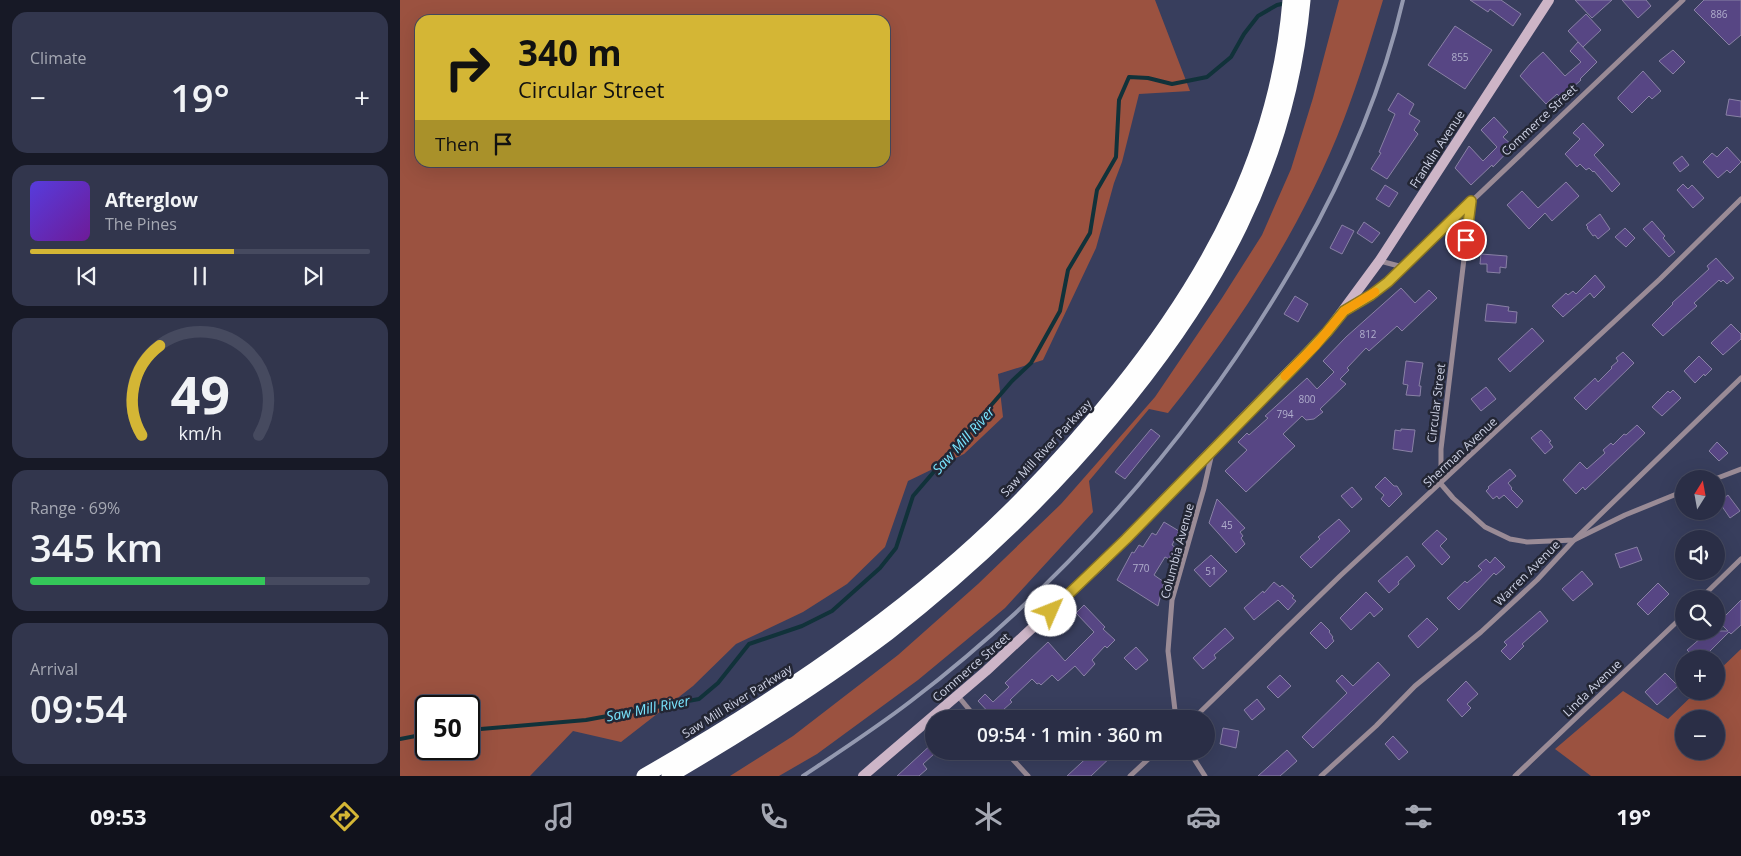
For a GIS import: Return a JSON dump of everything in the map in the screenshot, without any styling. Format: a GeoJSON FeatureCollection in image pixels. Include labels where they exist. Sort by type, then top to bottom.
{"type":"FeatureCollection","features":[{"type":"Feature","properties":{"kind":"highway","name":"Saw Mill River Parkway"},"geometry":{"type":"LineString","coordinates":[[644,776],[793,683],[890,614],[944,571],[1006,514],[1091,423],[1135,369],[1180,306],[1229,222],[1248,178],[1262,138],[1278,78],[1290,0]]}},
{"type":"Feature","properties":{"kind":"highway"},"geometry":{"type":"LineString","coordinates":[[669,776],[765,718],[829,675],[886,634],[935,595],[993,544],[1033,505],[1072,465],[1126,401],[1165,351],[1200,300],[1222,263],[1250,207],[1281,121],[1294,67],[1303,0]]}},
{"type":"Feature","properties":{"kind":"main road","name":"Franklin Avenue"},"geometry":{"type":"LineString","coordinates":[[1344,311],[1380,260],[1549,0]]}},
{"type":"Feature","properties":{"kind":"main road","name":"Commerce Street"},"geometry":{"type":"LineString","coordinates":[[863,776],[1011,649],[1103,562],[1316,345],[1344,311]]}},
{"type":"Feature","properties":{"kind":"street","name":"Commerce Street"},"geometry":{"type":"LineString","coordinates":[[1344,311],[1380,288],[1684,0]]}},
{"type":"Feature","properties":{"kind":"street","name":"Sherman Avenue"},"geometry":{"type":"LineString","coordinates":[[1202,710],[1340,576],[1660,279],[1741,199]]}},
{"type":"Feature","properties":{"kind":"street","name":"Circular Street"},"geometry":{"type":"LineString","coordinates":[[1441,484],[1441,450],[1471,201]]}},
{"type":"Feature","properties":{"kind":"street"},"geometry":{"type":"LineString","coordinates":[[1380,260],[1399,266],[1411,259]]}},
{"type":"Feature","properties":{"kind":"street","name":"Warren Avenue"},"geometry":{"type":"LineString","coordinates":[[1321,776],[1376,726],[1415,686],[1481,632],[1537,580],[1574,540],[1741,378]]}},
{"type":"Feature","properties":{"kind":"street","name":"Columbia Avenue"},"geometry":{"type":"LineString","coordinates":[[1175,710],[1168,651],[1172,600],[1204,488],[1213,449]]}},
{"type":"Feature","properties":{"kind":"street"},"geometry":{"type":"LineString","coordinates":[[1725,475],[1741,469]]}},
{"type":"Feature","properties":{"kind":"street"},"geometry":{"type":"LineString","coordinates":[[1441,484],[1484,527],[1510,539],[1527,542],[1574,540],[1625,515],[1675,494]]}},
{"type":"Feature","properties":{"kind":"street"},"geometry":{"type":"LineString","coordinates":[[1709,590],[1741,559]]}},
{"type":"Feature","properties":{"kind":"street","name":"Linda Avenue"},"geometry":{"type":"LineString","coordinates":[[1515,776],[1675,624]]}},
{"type":"Feature","properties":{"kind":"street"},"geometry":{"type":"LineString","coordinates":[[958,696],[970,710]]}},
{"type":"Feature","properties":{"kind":"street"},"geometry":{"type":"LineString","coordinates":[[1013,760],[1028,776]]}},
{"type":"Feature","properties":{"kind":"street"},"geometry":{"type":"LineString","coordinates":[[1130,776],[1148,760]]}},
{"type":"Feature","properties":{"kind":"street"},"geometry":{"type":"LineString","coordinates":[[1195,760],[1205,776]]}},
{"type":"Feature","properties":{"kind":"shaded area"},"geometry":{"type":"Polygon","coordinates":[[[400,0],[1155,0],[1190,91],[1139,94],[1122,162],[1114,183],[1096,248],[1043,360],[998,374],[1003,417],[964,454],[908,481],[885,547],[847,584],[803,612],[736,644],[693,686],[621,742],[573,731],[530,776],[400,776],[400,0]]]}},
{"type":"Feature","properties":{"kind":"shaded area"},"geometry":{"type":"Polygon","coordinates":[[[1339,0],[1383,0],[1365,60],[1328,159],[1289,236],[1220,345],[1168,413],[1149,409],[1089,481],[1093,512],[1005,608],[918,680],[817,754],[779,776],[730,776],[793,736],[898,655],[978,584],[1061,504],[1155,397],[1262,235],[1291,169],[1313,98],[1339,0]]]}},
{"type":"Feature","properties":{"kind":"shaded area"},"geometry":{"type":"Polygon","coordinates":[[[1741,649],[1741,776],[1591,776],[1555,749],[1623,691],[1668,719],[1675,712],[1675,760],[1725,760],[1725,710],[1677,710],[1688,700],[1725,700],[1725,664],[1741,649]]]}},
{"type":"Feature","properties":{"kind":"building"},"geometry":{"type":"Polygon","coordinates":[[[1470,0],[1501,0],[1521,14],[1513,26],[1490,9],[1488,12],[1470,0]]]}},
{"type":"Feature","properties":{"kind":"building"},"geometry":{"type":"Polygon","coordinates":[[[1575,0],[1612,0],[1592,18],[1575,0]]]}},
{"type":"Feature","properties":{"kind":"building"},"geometry":{"type":"Polygon","coordinates":[[[1622,0],[1646,0],[1651,6],[1638,18],[1622,0]]]}},
{"type":"Feature","properties":{"kind":"building"},"geometry":{"type":"Polygon","coordinates":[[[1704,0],[1741,0],[1741,35],[1729,45],[1694,10],[1704,0]]]}},
{"type":"Feature","properties":{"kind":"building"},"geometry":{"type":"Polygon","coordinates":[[[1586,14],[1601,30],[1583,47],[1568,31],[1586,14]]]}},
{"type":"Feature","properties":{"kind":"building"},"geometry":{"type":"Polygon","coordinates":[[[1455,26],[1492,50],[1465,89],[1428,65],[1455,26]]]}},
{"type":"Feature","properties":{"kind":"building"},"geometry":{"type":"Polygon","coordinates":[[[1578,42],[1597,62],[1561,98],[1557,94],[1546,104],[1520,76],[1543,52],[1565,76],[1581,62],[1570,51],[1578,42]]]}},
{"type":"Feature","properties":{"kind":"building"},"geometry":{"type":"Polygon","coordinates":[[[1673,50],[1685,62],[1673,74],[1659,61],[1673,50]]]}},
{"type":"Feature","properties":{"kind":"building"},"geometry":{"type":"Polygon","coordinates":[[[1643,71],[1661,91],[1652,99],[1649,96],[1632,113],[1618,97],[1643,71]]]}},
{"type":"Feature","properties":{"kind":"building"},"geometry":{"type":"Polygon","coordinates":[[[1398,93],[1414,104],[1409,114],[1420,121],[1414,130],[1418,134],[1387,179],[1371,169],[1381,153],[1379,152],[1395,114],[1388,110],[1398,93]]]}},
{"type":"Feature","properties":{"kind":"building"},"geometry":{"type":"Polygon","coordinates":[[[1729,99],[1741,101],[1741,117],[1726,115],[1729,99]]]}},
{"type":"Feature","properties":{"kind":"building"},"geometry":{"type":"Polygon","coordinates":[[[1494,117],[1508,132],[1503,137],[1513,146],[1493,167],[1492,165],[1471,185],[1455,168],[1469,146],[1483,161],[1497,147],[1481,130],[1494,117]]]}},
{"type":"Feature","properties":{"kind":"building"},"geometry":{"type":"Polygon","coordinates":[[[1583,123],[1604,145],[1594,155],[1620,184],[1612,192],[1594,171],[1589,168],[1586,170],[1580,164],[1577,167],[1565,154],[1580,139],[1573,133],[1583,123]]]}},
{"type":"Feature","properties":{"kind":"building"},"geometry":{"type":"Polygon","coordinates":[[[1727,147],[1741,162],[1730,173],[1727,170],[1718,178],[1703,162],[1712,153],[1717,157],[1727,147]]]}},
{"type":"Feature","properties":{"kind":"building"},"geometry":{"type":"Polygon","coordinates":[[[1682,156],[1689,165],[1680,172],[1673,163],[1682,156]]]}},
{"type":"Feature","properties":{"kind":"building"},"geometry":{"type":"Polygon","coordinates":[[[1566,182],[1579,196],[1552,221],[1545,213],[1529,229],[1507,205],[1522,191],[1538,208],[1566,182]]]}},
{"type":"Feature","properties":{"kind":"building"},"geometry":{"type":"Polygon","coordinates":[[[1683,184],[1688,189],[1692,185],[1704,198],[1693,208],[1677,190],[1683,184]]]}},
{"type":"Feature","properties":{"kind":"building"},"geometry":{"type":"Polygon","coordinates":[[[1385,185],[1398,193],[1389,207],[1376,199],[1385,185]]]}},
{"type":"Feature","properties":{"kind":"building"},"geometry":{"type":"Polygon","coordinates":[[[1600,214],[1610,229],[1598,239],[1595,235],[1593,236],[1586,225],[1600,214]]]}},
{"type":"Feature","properties":{"kind":"building"},"geometry":{"type":"Polygon","coordinates":[[[1652,221],[1665,236],[1663,238],[1675,252],[1669,257],[1643,229],[1652,221]]]}},
{"type":"Feature","properties":{"kind":"building"},"geometry":{"type":"Polygon","coordinates":[[[1364,222],[1380,233],[1372,243],[1357,233],[1364,222]]]}},
{"type":"Feature","properties":{"kind":"building"},"geometry":{"type":"Polygon","coordinates":[[[1342,225],[1354,231],[1342,254],[1330,248],[1342,225]]]}},
{"type":"Feature","properties":{"kind":"building"},"geometry":{"type":"Polygon","coordinates":[[[1625,228],[1635,238],[1626,247],[1615,237],[1625,228]]]}},
{"type":"Feature","properties":{"kind":"building"},"geometry":{"type":"Polygon","coordinates":[[[1481,254],[1507,256],[1506,268],[1500,267],[1500,273],[1487,272],[1487,264],[1480,264],[1481,254]]]}},
{"type":"Feature","properties":{"kind":"building"},"geometry":{"type":"Polygon","coordinates":[[[1716,258],[1734,278],[1727,284],[1723,280],[1721,282],[1719,280],[1694,303],[1697,306],[1663,336],[1652,325],[1672,303],[1709,269],[1707,266],[1716,258]]]}},
{"type":"Feature","properties":{"kind":"building"},"geometry":{"type":"Polygon","coordinates":[[[1595,275],[1605,287],[1594,298],[1590,293],[1563,317],[1552,306],[1566,293],[1568,295],[1573,291],[1576,294],[1595,275]]]}},
{"type":"Feature","properties":{"kind":"building"},"geometry":{"type":"Polygon","coordinates":[[[1401,288],[1415,303],[1429,290],[1437,298],[1402,331],[1397,326],[1369,351],[1366,348],[1347,368],[1349,370],[1340,379],[1346,384],[1320,409],[1323,412],[1314,419],[1306,420],[1302,416],[1283,434],[1295,446],[1246,492],[1225,471],[1247,450],[1238,442],[1268,418],[1265,416],[1307,378],[1317,389],[1334,372],[1323,361],[1346,337],[1401,288]]]}},
{"type":"Feature","properties":{"kind":"building"},"geometry":{"type":"Polygon","coordinates":[[[1295,296],[1308,304],[1298,322],[1284,314],[1295,296]]]}},
{"type":"Feature","properties":{"kind":"building"},"geometry":{"type":"Polygon","coordinates":[[[1487,304],[1509,307],[1508,311],[1517,312],[1516,323],[1485,321],[1487,304]]]}},
{"type":"Feature","properties":{"kind":"building"},"geometry":{"type":"Polygon","coordinates":[[[1731,324],[1741,334],[1741,339],[1723,355],[1711,343],[1731,324]]]}},
{"type":"Feature","properties":{"kind":"building"},"geometry":{"type":"Polygon","coordinates":[[[1532,328],[1544,341],[1510,372],[1498,359],[1532,328]]]}},
{"type":"Feature","properties":{"kind":"building"},"geometry":{"type":"Polygon","coordinates":[[[1623,352],[1634,363],[1586,410],[1574,398],[1595,378],[1598,382],[1618,361],[1616,358],[1623,352]]]}},
{"type":"Feature","properties":{"kind":"building"},"geometry":{"type":"Polygon","coordinates":[[[1699,356],[1712,369],[1695,383],[1684,371],[1699,356]]]}},
{"type":"Feature","properties":{"kind":"building"},"geometry":{"type":"Polygon","coordinates":[[[1406,361],[1423,363],[1419,386],[1421,386],[1420,396],[1406,395],[1408,385],[1403,384],[1406,361]]]}},
{"type":"Feature","properties":{"kind":"building"},"geometry":{"type":"Polygon","coordinates":[[[1486,387],[1496,399],[1481,411],[1471,399],[1486,387]]]}},
{"type":"Feature","properties":{"kind":"building"},"geometry":{"type":"Polygon","coordinates":[[[1673,390],[1681,398],[1662,416],[1652,407],[1668,391],[1670,393],[1673,390]]]}},
{"type":"Feature","properties":{"kind":"building"},"geometry":{"type":"Polygon","coordinates":[[[1637,425],[1645,433],[1585,490],[1583,487],[1576,494],[1563,480],[1580,462],[1587,469],[1605,453],[1603,450],[1611,443],[1613,445],[1637,425]]]}},
{"type":"Feature","properties":{"kind":"building"},"geometry":{"type":"Polygon","coordinates":[[[1151,429],[1160,436],[1125,479],[1115,472],[1151,429]]]}},
{"type":"Feature","properties":{"kind":"building"},"geometry":{"type":"Polygon","coordinates":[[[1401,429],[1415,430],[1412,452],[1393,449],[1395,430],[1401,431],[1401,429]]]}},
{"type":"Feature","properties":{"kind":"building"},"geometry":{"type":"Polygon","coordinates":[[[1541,430],[1551,441],[1549,442],[1553,447],[1545,454],[1531,438],[1541,430]]]}},
{"type":"Feature","properties":{"kind":"building"},"geometry":{"type":"Polygon","coordinates":[[[1717,442],[1728,453],[1719,461],[1709,451],[1717,442]]]}},
{"type":"Feature","properties":{"kind":"building"},"geometry":{"type":"Polygon","coordinates":[[[1510,469],[1516,476],[1508,483],[1511,489],[1523,501],[1517,508],[1504,495],[1499,499],[1497,496],[1493,499],[1486,491],[1488,487],[1510,469]]]}},
{"type":"Feature","properties":{"kind":"building"},"geometry":{"type":"Polygon","coordinates":[[[1385,477],[1394,486],[1397,486],[1402,494],[1389,507],[1381,499],[1384,495],[1375,487],[1385,477]]]}},
{"type":"Feature","properties":{"kind":"building"},"geometry":{"type":"Polygon","coordinates":[[[1352,487],[1362,499],[1352,508],[1341,496],[1352,487]]]}},
{"type":"Feature","properties":{"kind":"building"},"geometry":{"type":"Polygon","coordinates":[[[1728,495],[1740,511],[1730,518],[1725,511],[1725,497],[1728,495]]]}},
{"type":"Feature","properties":{"kind":"building"},"geometry":{"type":"Polygon","coordinates":[[[1217,499],[1245,528],[1240,532],[1245,544],[1236,553],[1209,523],[1217,499]]]}},
{"type":"Feature","properties":{"kind":"building"},"geometry":{"type":"Polygon","coordinates":[[[1339,519],[1350,531],[1311,568],[1300,557],[1320,539],[1318,537],[1339,519]]]}},
{"type":"Feature","properties":{"kind":"building"},"geometry":{"type":"Polygon","coordinates":[[[1164,522],[1179,531],[1172,545],[1175,547],[1169,559],[1165,557],[1154,575],[1164,582],[1158,606],[1117,580],[1132,552],[1134,553],[1139,545],[1143,547],[1152,533],[1156,535],[1164,522]]]}},
{"type":"Feature","properties":{"kind":"building"},"geometry":{"type":"Polygon","coordinates":[[[1437,530],[1447,539],[1440,546],[1450,557],[1442,565],[1422,544],[1437,530]]]}},
{"type":"Feature","properties":{"kind":"building"},"geometry":{"type":"Polygon","coordinates":[[[1637,547],[1642,560],[1620,568],[1615,554],[1637,547]]]}},
{"type":"Feature","properties":{"kind":"building"},"geometry":{"type":"Polygon","coordinates":[[[1211,555],[1227,571],[1210,587],[1194,570],[1211,555]]]}},
{"type":"Feature","properties":{"kind":"building"},"geometry":{"type":"Polygon","coordinates":[[[1407,556],[1415,566],[1389,593],[1378,581],[1407,556]]]}},
{"type":"Feature","properties":{"kind":"building"},"geometry":{"type":"Polygon","coordinates":[[[1495,557],[1505,567],[1496,575],[1494,573],[1459,610],[1447,598],[1465,581],[1467,583],[1482,570],[1478,566],[1486,559],[1490,563],[1495,557]]]}},
{"type":"Feature","properties":{"kind":"building"},"geometry":{"type":"Polygon","coordinates":[[[1582,571],[1593,584],[1573,601],[1562,589],[1582,571]]]}},
{"type":"Feature","properties":{"kind":"building"},"geometry":{"type":"Polygon","coordinates":[[[1274,582],[1280,587],[1282,585],[1294,596],[1292,598],[1296,601],[1288,610],[1278,600],[1254,620],[1244,608],[1263,591],[1264,593],[1274,582]]]}},
{"type":"Feature","properties":{"kind":"building"},"geometry":{"type":"Polygon","coordinates":[[[1658,583],[1669,594],[1648,615],[1637,604],[1658,583]]]}},
{"type":"Feature","properties":{"kind":"building"},"geometry":{"type":"Polygon","coordinates":[[[1366,592],[1383,609],[1374,617],[1370,612],[1351,630],[1340,618],[1366,592]]]}},
{"type":"Feature","properties":{"kind":"building"},"geometry":{"type":"Polygon","coordinates":[[[1741,600],[1741,625],[1731,634],[1729,632],[1725,636],[1725,631],[1728,631],[1725,628],[1725,616],[1741,600]]]}},
{"type":"Feature","properties":{"kind":"building"},"geometry":{"type":"Polygon","coordinates":[[[1084,605],[1105,627],[1103,629],[1115,640],[1107,648],[1105,646],[1092,660],[1095,664],[1084,676],[1075,666],[1058,681],[1052,675],[1041,685],[1032,679],[1010,700],[1012,702],[1003,710],[986,710],[978,701],[985,694],[993,702],[1009,687],[1005,683],[1048,642],[1065,661],[1094,632],[1076,613],[1084,605]]]}},
{"type":"Feature","properties":{"kind":"building"},"geometry":{"type":"Polygon","coordinates":[[[1540,611],[1548,621],[1522,644],[1524,646],[1510,660],[1501,651],[1507,645],[1504,642],[1540,611]]]}},
{"type":"Feature","properties":{"kind":"building"},"geometry":{"type":"Polygon","coordinates":[[[1427,618],[1438,629],[1418,648],[1408,636],[1427,618]]]}},
{"type":"Feature","properties":{"kind":"building"},"geometry":{"type":"Polygon","coordinates":[[[1321,622],[1330,631],[1334,641],[1326,649],[1310,633],[1321,622]]]}},
{"type":"Feature","properties":{"kind":"building"},"geometry":{"type":"Polygon","coordinates":[[[1225,628],[1234,638],[1214,655],[1216,658],[1203,669],[1193,658],[1225,628]]]}},
{"type":"Feature","properties":{"kind":"building"},"geometry":{"type":"Polygon","coordinates":[[[1699,640],[1721,640],[1711,650],[1687,650],[1699,640]]]}},
{"type":"Feature","properties":{"kind":"building"},"geometry":{"type":"Polygon","coordinates":[[[1136,647],[1148,660],[1136,670],[1124,658],[1136,647]]]}},
{"type":"Feature","properties":{"kind":"building"},"geometry":{"type":"Polygon","coordinates":[[[1378,662],[1390,675],[1313,748],[1302,737],[1347,693],[1336,681],[1342,675],[1353,686],[1378,662]]]}},
{"type":"Feature","properties":{"kind":"building"},"geometry":{"type":"Polygon","coordinates":[[[1665,673],[1675,683],[1675,689],[1657,705],[1645,692],[1665,673]]]}},
{"type":"Feature","properties":{"kind":"building"},"geometry":{"type":"Polygon","coordinates":[[[1280,675],[1291,686],[1278,698],[1267,687],[1280,675]]]}},
{"type":"Feature","properties":{"kind":"building"},"geometry":{"type":"Polygon","coordinates":[[[1466,681],[1478,694],[1467,704],[1471,708],[1462,717],[1447,700],[1466,681]]]}},
{"type":"Feature","properties":{"kind":"building"},"geometry":{"type":"Polygon","coordinates":[[[1257,699],[1265,709],[1252,720],[1244,710],[1257,699]]]}},
{"type":"Feature","properties":{"kind":"building"},"geometry":{"type":"Polygon","coordinates":[[[1223,728],[1239,731],[1236,748],[1220,744],[1223,728]]]}},
{"type":"Feature","properties":{"kind":"building"},"geometry":{"type":"Polygon","coordinates":[[[1393,736],[1408,752],[1399,760],[1385,744],[1393,736]]]}},
{"type":"Feature","properties":{"kind":"building"},"geometry":{"type":"Polygon","coordinates":[[[925,750],[925,760],[927,760],[923,764],[927,769],[919,776],[897,776],[925,750]]]}},
{"type":"Feature","properties":{"kind":"building"},"geometry":{"type":"Polygon","coordinates":[[[1287,750],[1297,761],[1280,776],[1258,776],[1287,750]]]}},
{"type":"Feature","properties":{"kind":"building"},"geometry":{"type":"Polygon","coordinates":[[[1084,760],[1108,760],[1091,776],[1067,776],[1084,760]]]}},
{"type":"Feature","properties":{"kind":"waterway","name":"Saw Mill River"},"geometry":{"type":"LineString","coordinates":[[480,729],[586,720],[699,699],[718,683],[749,644],[802,626],[832,611],[880,568],[896,548],[913,496],[1012,381],[1031,363],[1060,311],[1068,270],[1090,233],[1097,190],[1116,157],[1119,100],[1129,77],[1148,78],[1172,84],[1207,77],[1231,57],[1244,34],[1258,16],[1277,5],[1286,3]]}},
{"type":"Feature","properties":{"kind":"waterway","name":"Saw Mill River"},"geometry":{"type":"LineString","coordinates":[[400,739],[415,736]]}},
{"type":"Feature","properties":{"kind":"railway"},"geometry":{"type":"LineString","coordinates":[[803,776],[911,701],[966,657],[1019,610],[1069,561],[1163,455],[1247,342],[1322,215],[1355,146],[1369,110],[1382,74],[1403,0]]}},
{"type":"Feature","properties":{"kind":"slow traffic"},"geometry":{"type":"LineString","coordinates":[[1285,376],[1316,345],[1344,311],[1375,292]]}},
{"type":"Feature","properties":{"kind":"route"},"geometry":{"type":"LineString","coordinates":[[1051,611],[1150,515],[1303,358],[1344,311],[1388,282],[1471,201],[1466,240]]}}]}
